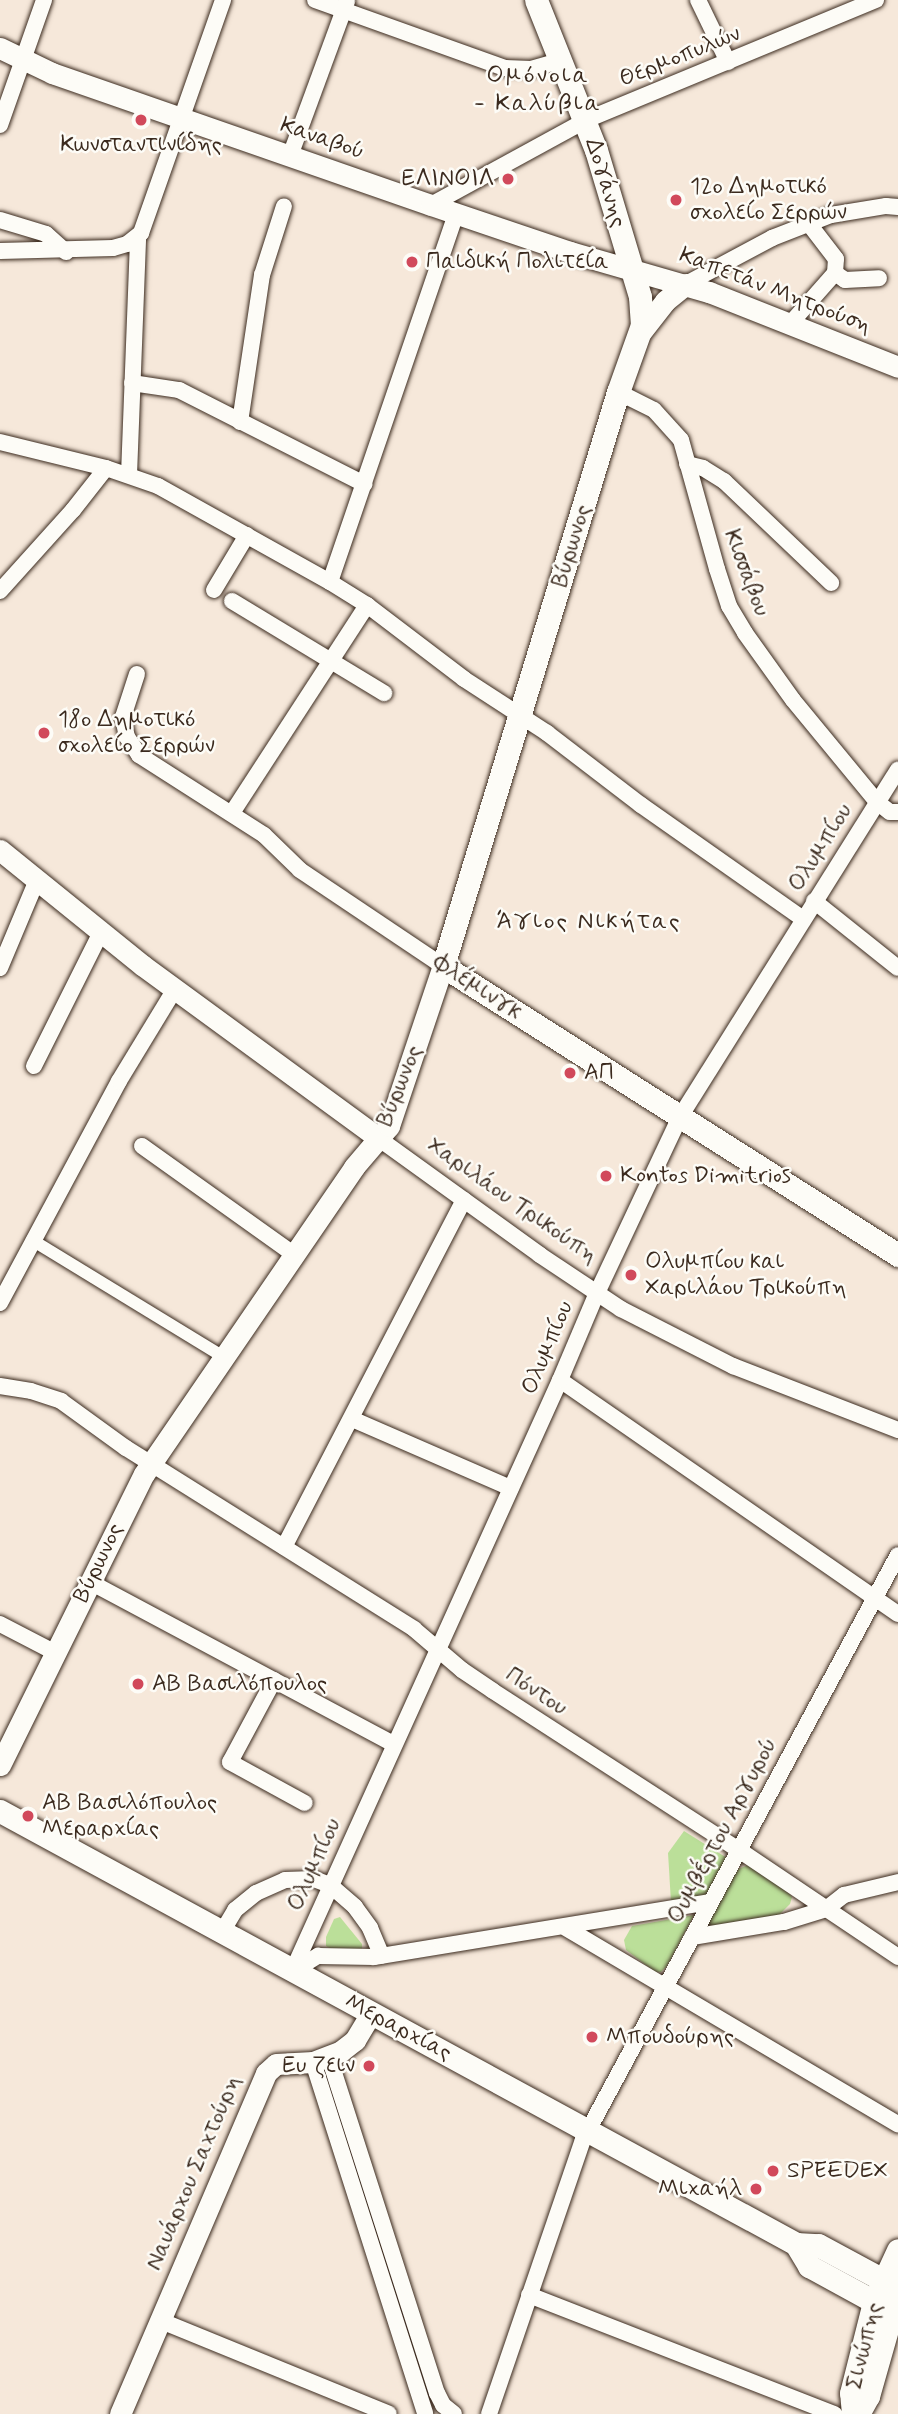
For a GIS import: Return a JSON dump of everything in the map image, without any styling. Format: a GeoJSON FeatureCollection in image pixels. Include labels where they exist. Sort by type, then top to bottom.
{"type":"FeatureCollection","features":[{"type":"Feature","properties":{"kind":"main road","name":"Δογάνης"},"geometry":{"type":"LineString","coordinates":[[536,0],[586,120],[643,309],[641,332]]}},
{"type":"Feature","properties":{"kind":"main road","name":"Βύρωνος"},"geometry":{"type":"LineString","coordinates":[[443,966],[618,392],[641,332]]}},
{"type":"Feature","properties":{"kind":"main road","name":"Φλέμινγκ"},"geometry":{"type":"LineString","coordinates":[[443,966],[898,1255]]}},
{"type":"Feature","properties":{"kind":"main road","name":"Μεραρχίας"},"geometry":{"type":"LineString","coordinates":[[0,1811],[796,2244],[809,2266],[890,2298]]}},
{"type":"Feature","properties":{"kind":"main road","name":"Σινώπης"},"geometry":{"type":"LineString","coordinates":[[856,2414],[851,2393],[890,2298],[898,2250]]}},
{"type":"Feature","properties":{"kind":"street"},"geometry":{"type":"LineString","coordinates":[[0,125],[44,0]]}},
{"type":"Feature","properties":{"kind":"street"},"geometry":{"type":"LineString","coordinates":[[129,475],[138,236],[146,223],[223,0]]}},
{"type":"Feature","properties":{"kind":"street"},"geometry":{"type":"LineString","coordinates":[[316,0],[345,5],[505,68],[531,69],[562,60]]}},
{"type":"Feature","properties":{"kind":"street"},"geometry":{"type":"LineString","coordinates":[[698,0],[728,62]]}},
{"type":"Feature","properties":{"kind":"street","name":"Θερμοπυλών"},"geometry":{"type":"LineString","coordinates":[[431,205],[586,120],[866,2]]}},
{"type":"Feature","properties":{"kind":"street"},"geometry":{"type":"LineString","coordinates":[[290,156],[345,5]]}},
{"type":"Feature","properties":{"kind":"street","name":"Καναβού"},"geometry":{"type":"LineString","coordinates":[[0,48],[23,60],[182,119],[570,252],[631,268]]}},
{"type":"Feature","properties":{"kind":"street"},"geometry":{"type":"LineString","coordinates":[[240,422],[262,275],[284,206]]}},
{"type":"Feature","properties":{"kind":"street"},"geometry":{"type":"LineString","coordinates":[[641,332],[665,301],[725,260],[831,215],[892,206]]}},
{"type":"Feature","properties":{"kind":"street"},"geometry":{"type":"LineString","coordinates":[[330,582],[456,213]]}},
{"type":"Feature","properties":{"kind":"street"},"geometry":{"type":"LineString","coordinates":[[0,220],[46,234],[66,252]]}},
{"type":"Feature","properties":{"kind":"street"},"geometry":{"type":"LineString","coordinates":[[790,324],[835,273],[836,259],[809,224]]}},
{"type":"Feature","properties":{"kind":"street"},"geometry":{"type":"LineString","coordinates":[[0,251],[66,252],[113,248],[138,236]]}},
{"type":"Feature","properties":{"kind":"street","name":"Καπετάν Μητρούση"},"geometry":{"type":"LineString","coordinates":[[631,268],[687,284],[898,367]]}},
{"type":"Feature","properties":{"kind":"street"},"geometry":{"type":"LineString","coordinates":[[835,273],[845,280],[879,278]]}},
{"type":"Feature","properties":{"kind":"street"},"geometry":{"type":"LineString","coordinates":[[132,383],[179,390],[364,484]]}},
{"type":"Feature","properties":{"kind":"street","name":"Κισσάβου"},"geometry":{"type":"LineString","coordinates":[[618,392],[654,411],[681,440],[717,569],[737,620],[793,700],[877,802]]}},
{"type":"Feature","properties":{"kind":"street"},"geometry":{"type":"LineString","coordinates":[[0,442],[106,468],[171,492],[330,582],[373,609],[464,680],[520,716],[803,919]]}},
{"type":"Feature","properties":{"kind":"street"},"geometry":{"type":"LineString","coordinates":[[687,464],[703,468],[724,481],[831,583]]}},
{"type":"Feature","properties":{"kind":"street"},"geometry":{"type":"LineString","coordinates":[[0,591],[73,510],[106,468]]}},
{"type":"Feature","properties":{"kind":"street"},"geometry":{"type":"LineString","coordinates":[[214,590],[247,535]]}},
{"type":"Feature","properties":{"kind":"street"},"geometry":{"type":"LineString","coordinates":[[232,601],[384,693]]}},
{"type":"Feature","properties":{"kind":"street"},"geometry":{"type":"LineString","coordinates":[[232,813],[330,660],[373,609]]}},
{"type":"Feature","properties":{"kind":"street","name":"Φλέμινγκ"},"geometry":{"type":"LineString","coordinates":[[136,674],[123,717],[133,747],[145,760],[232,813],[274,843],[300,870],[443,966]]}},
{"type":"Feature","properties":{"kind":"street","name":"Ολυμπίου"},"geometry":{"type":"LineString","coordinates":[[292,1972],[561,1380],[597,1293],[680,1117],[898,770]]}},
{"type":"Feature","properties":{"kind":"street"},"geometry":{"type":"LineString","coordinates":[[877,802],[890,812],[898,812]]}},
{"type":"Feature","properties":{"kind":"street","name":"Χαριλάου Τρικούπη"},"geometry":{"type":"LineString","coordinates":[[0,850],[175,989],[464,1200],[597,1293],[639,1319],[733,1366],[898,1430]]}},
{"type":"Feature","properties":{"kind":"street"},"geometry":{"type":"LineString","coordinates":[[0,968],[37,880]]}},
{"type":"Feature","properties":{"kind":"street"},"geometry":{"type":"LineString","coordinates":[[814,901],[898,968]]}},
{"type":"Feature","properties":{"kind":"street"},"geometry":{"type":"LineString","coordinates":[[34,1066],[101,932]]}},
{"type":"Feature","properties":{"kind":"street","name":"Βύρωνος"},"geometry":{"type":"LineString","coordinates":[[0,1765],[151,1464],[354,1167],[395,1113],[443,966]]}},
{"type":"Feature","properties":{"kind":"street"},"geometry":{"type":"LineString","coordinates":[[0,1303],[125,1070],[175,989]]}},
{"type":"Feature","properties":{"kind":"street"},"geometry":{"type":"LineString","coordinates":[[142,1146],[295,1255]]}},
{"type":"Feature","properties":{"kind":"street"},"geometry":{"type":"LineString","coordinates":[[284,1547],[464,1200]]}},
{"type":"Feature","properties":{"kind":"street"},"geometry":{"type":"LineString","coordinates":[[32,1240],[224,1357]]}},
{"type":"Feature","properties":{"kind":"street"},"geometry":{"type":"LineString","coordinates":[[561,1380],[898,1614]]}},
{"type":"Feature","properties":{"kind":"street","name":"Πόντου"},"geometry":{"type":"LineString","coordinates":[[0,1386],[31,1391],[61,1401],[151,1464],[414,1629],[493,1691],[739,1850],[898,1957]]}},
{"type":"Feature","properties":{"kind":"street"},"geometry":{"type":"LineString","coordinates":[[352,1419],[511,1488]]}},
{"type":"Feature","properties":{"kind":"street","name":"Ουμβέρτου Αργυρού"},"geometry":{"type":"LineString","coordinates":[[489,2414],[588,2130],[663,1986],[898,1555]]}},
{"type":"Feature","properties":{"kind":"street"},"geometry":{"type":"LineString","coordinates":[[90,1582],[394,1744]]}},
{"type":"Feature","properties":{"kind":"street"},"geometry":{"type":"LineString","coordinates":[[0,1624],[56,1653]]}},
{"type":"Feature","properties":{"kind":"street"},"geometry":{"type":"LineString","coordinates":[[274,1680],[230,1762],[305,1803]]}},
{"type":"Feature","properties":{"kind":"street"},"geometry":{"type":"LineString","coordinates":[[222,1932],[241,1904],[272,1885],[299,1878],[330,1885],[363,1917],[382,1956]]}},
{"type":"Feature","properties":{"kind":"street"},"geometry":{"type":"LineString","coordinates":[[692,1937],[770,1926],[825,1909],[844,1895],[898,1882]]}},
{"type":"Feature","properties":{"kind":"street"},"geometry":{"type":"LineString","coordinates":[[292,1972],[318,1956],[382,1956],[566,1928],[711,1902]]}},
{"type":"Feature","properties":{"kind":"street"},"geometry":{"type":"LineString","coordinates":[[566,1928],[898,2124]]}},
{"type":"Feature","properties":{"kind":"street"},"geometry":{"type":"LineString","coordinates":[[321,2059],[355,2040],[371,2013]]}},
{"type":"Feature","properties":{"kind":"street"},"geometry":{"type":"LineString","coordinates":[[321,2059],[425,2414]]}},
{"type":"Feature","properties":{"kind":"street"},"geometry":{"type":"LineString","coordinates":[[321,2059],[437,2393],[443,2405],[454,2414]]}},
{"type":"Feature","properties":{"kind":"street","name":"Ναυάρχου Σαχτούρη"},"geometry":{"type":"LineString","coordinates":[[120,2414],[266,2073],[276,2064],[321,2059]]}},
{"type":"Feature","properties":{"kind":"street"},"geometry":{"type":"LineString","coordinates":[[529,2295],[835,2414]]}},
{"type":"Feature","properties":{"kind":"street"},"geometry":{"type":"LineString","coordinates":[[159,2320],[389,2414]]}},
{"type":"Feature","properties":{"kind":"street"},"geometry":{"type":"LineString","coordinates":[[443,2414],[454,2414]]}},
{"type":"Feature","properties":{"kind":"green space"},"geometry":{"type":"Polygon","coordinates":[[[684,1831],[727,1858],[706,1897],[671,1902],[668,1853],[684,1831]]]}},
{"type":"Feature","properties":{"kind":"green space"},"geometry":{"type":"Polygon","coordinates":[[[748,1865],[786,1890],[792,1897],[790,1904],[779,1915],[709,1926],[707,1923],[736,1870],[748,1865]]]}},
{"type":"Feature","properties":{"kind":"green space"},"geometry":{"type":"Polygon","coordinates":[[[694,1915],[667,1966],[661,1972],[655,1972],[626,1950],[624,1940],[632,1926],[694,1915]]]}},
{"type":"Feature","properties":{"kind":"green space"},"geometry":{"type":"Polygon","coordinates":[[[340,1917],[362,1944],[362,1952],[333,1950],[326,1946],[326,1937],[334,1919],[340,1917]]]}},
{"type":"Feature","properties":{"kind":"place","name":"Κωνσταντινίδης"},"geometry":{"type":"Point","coordinates":[141,120]}},
{"type":"Feature","properties":{"kind":"place","name":"ΕΛΙΝΟΙΛ"},"geometry":{"type":"Point","coordinates":[508,179]}},
{"type":"Feature","properties":{"kind":"place","name":"12ο Δημοτικό σχολείο Σερρών"},"geometry":{"type":"Point","coordinates":[676,200]}},
{"type":"Feature","properties":{"kind":"place","name":"Παιδική Πολιτεία"},"geometry":{"type":"Point","coordinates":[412,262]}},
{"type":"Feature","properties":{"kind":"place","name":"18ο Δημοτικό σχολείο Σερρών"},"geometry":{"type":"Point","coordinates":[44,733]}},
{"type":"Feature","properties":{"kind":"place","name":"ΑΠ"},"geometry":{"type":"Point","coordinates":[570,1073]}},
{"type":"Feature","properties":{"kind":"place","name":"Kontos Dimitrios"},"geometry":{"type":"Point","coordinates":[606,1176]}},
{"type":"Feature","properties":{"kind":"place","name":"Ολυμπίου και Χαριλάου Τρικούπη"},"geometry":{"type":"Point","coordinates":[631,1275]}},
{"type":"Feature","properties":{"kind":"place","name":"ΑΒ Βασιλόπουλος"},"geometry":{"type":"Point","coordinates":[138,1684]}},
{"type":"Feature","properties":{"kind":"place","name":"ΑΒ Βασιλόπουλος Μεραρχίας"},"geometry":{"type":"Point","coordinates":[28,1816]}},
{"type":"Feature","properties":{"kind":"place","name":"Μπουδούρης"},"geometry":{"type":"Point","coordinates":[592,2037]}},
{"type":"Feature","properties":{"kind":"place","name":"Ευ ζειν"},"geometry":{"type":"Point","coordinates":[369,2066]}},
{"type":"Feature","properties":{"kind":"place","name":"SPEEDEX"},"geometry":{"type":"Point","coordinates":[773,2171]}},
{"type":"Feature","properties":{"kind":"place","name":"Μιχαήλ"},"geometry":{"type":"Point","coordinates":[756,2189]}},
{"type":"Feature","properties":{"kind":"district","name":"Ομόνοια - Καλύβια"},"geometry":{"type":"Point","coordinates":[538,90]}},
{"type":"Feature","properties":{"kind":"district","name":"Άγιος Νικήτας"},"geometry":{"type":"Point","coordinates":[589,922]}}]}
